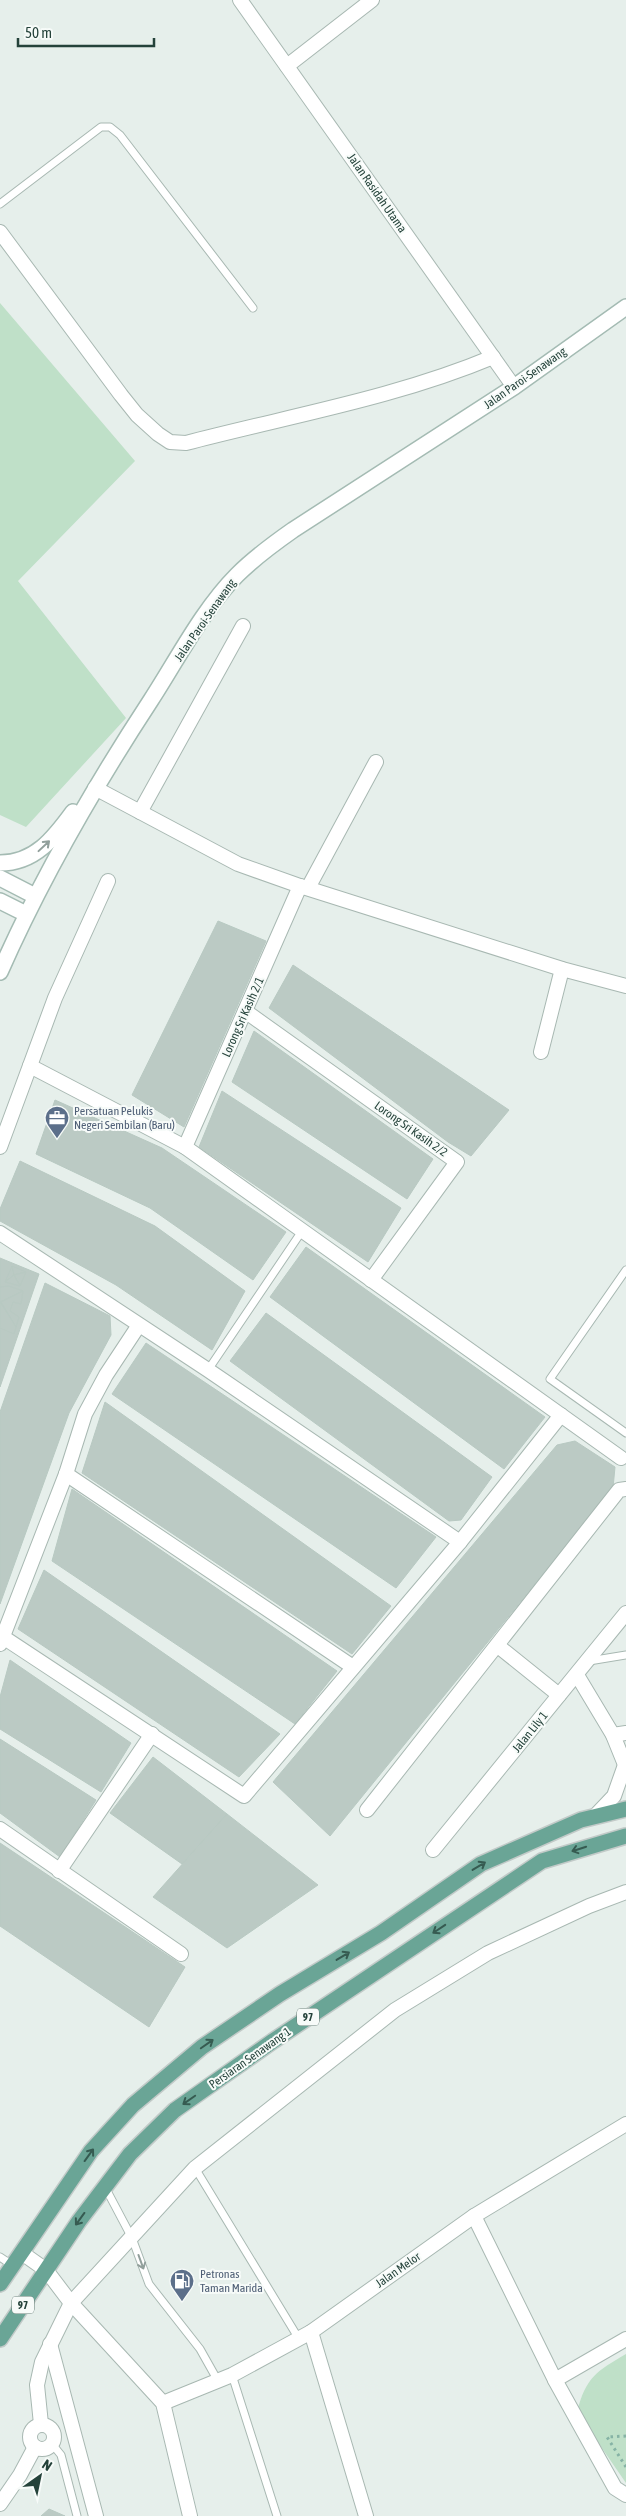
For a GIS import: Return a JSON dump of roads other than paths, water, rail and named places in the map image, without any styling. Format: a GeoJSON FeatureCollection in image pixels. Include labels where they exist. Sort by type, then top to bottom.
{"type":"FeatureCollection","features":[{"type":"Feature","properties":{"kind":"main road","name":"Jalan Paroi-Senawang"},"geometry":{"type":"LineString","coordinates":[[0,972],[35,896],[108,765],[211,609],[236,576],[262,552],[293,530],[514,387],[626,307]]}},
{"type":"Feature","properties":{"kind":"main road"},"geometry":{"type":"LineString","coordinates":[[0,863],[12,863],[34,855],[56,835],[108,765]]}},
{"type":"Feature","properties":{"kind":"main road"},"geometry":{"type":"LineString","coordinates":[[0,878],[35,896]]}},
{"type":"Feature","properties":{"kind":"main road"},"geometry":{"type":"LineString","coordinates":[[0,901],[26,914]]}},
{"type":"Feature","properties":{"kind":"main road","name":"97"},"geometry":{"type":"LineString","coordinates":[[0,2284],[6,2261],[22,2253],[91,2151],[133,2105],[202,2046],[280,1994],[381,1933],[480,1864],[529,1841],[595,1816],[626,1809]]}},
{"type":"Feature","properties":{"kind":"main road","name":"Persiaran Senawang 1"},"geometry":{"type":"LineString","coordinates":[[0,2339],[105,2186],[130,2154],[174,2110],[542,1861],[626,1836]]}},
{"type":"Feature","properties":{"kind":"street","name":"Jalan Rasidah Utama"},"geometry":{"type":"LineString","coordinates":[[240,0],[514,387]]}},
{"type":"Feature","properties":{"kind":"street"},"geometry":{"type":"LineString","coordinates":[[287,66],[372,0]]}},
{"type":"Feature","properties":{"kind":"street"},"geometry":{"type":"LineString","coordinates":[[0,232],[121,395],[138,415],[170,442],[186,443],[362,401],[457,372],[493,356]]}},
{"type":"Feature","properties":{"kind":"street"},"geometry":{"type":"LineString","coordinates":[[140,812],[243,626]]}},
{"type":"Feature","properties":{"kind":"street","name":"Lorong Sri Kasih 2/1"},"geometry":{"type":"LineString","coordinates":[[185,1147],[245,1011],[304,887],[376,762]]}},
{"type":"Feature","properties":{"kind":"street"},"geometry":{"type":"LineString","coordinates":[[95,788],[238,864],[304,887],[562,969],[626,986]]}},
{"type":"Feature","properties":{"kind":"street"},"geometry":{"type":"LineString","coordinates":[[0,1147],[55,998],[108,880]]}},
{"type":"Feature","properties":{"kind":"street"},"geometry":{"type":"LineString","coordinates":[[541,1052],[562,969]]}},
{"type":"Feature","properties":{"kind":"street","name":"Lorong Sri Kasih 2/2"},"geometry":{"type":"LineString","coordinates":[[245,1011],[457,1162],[372,1280]]}},
{"type":"Feature","properties":{"kind":"street"},"geometry":{"type":"LineString","coordinates":[[30,1066],[185,1147],[561,1415],[623,1454]]}},
{"type":"Feature","properties":{"kind":"street"},"geometry":{"type":"LineString","coordinates":[[0,1233],[208,1370],[460,1542]]}},
{"type":"Feature","properties":{"kind":"street"},"geometry":{"type":"LineString","coordinates":[[139,1325],[106,1375],[85,1414],[66,1474],[1,1640],[152,1734],[244,1796],[460,1542],[561,1415]]}},
{"type":"Feature","properties":{"kind":"street"},"geometry":{"type":"LineString","coordinates":[[66,1474],[354,1667]]}},
{"type":"Feature","properties":{"kind":"street"},"geometry":{"type":"LineString","coordinates":[[367,1810],[619,1490],[626,1489]]}},
{"type":"Feature","properties":{"kind":"street","name":"Jalan Lily 1"},"geometry":{"type":"LineString","coordinates":[[433,1850],[589,1661],[626,1613]]}},
{"type":"Feature","properties":{"kind":"street"},"geometry":{"type":"LineString","coordinates":[[498,1646],[559,1695]]}},
{"type":"Feature","properties":{"kind":"street"},"geometry":{"type":"LineString","coordinates":[[577,1675],[619,1734],[626,1766],[614,1796],[595,1816]]}},
{"type":"Feature","properties":{"kind":"street"},"geometry":{"type":"LineString","coordinates":[[59,1871],[152,1734]]}},
{"type":"Feature","properties":{"kind":"street"},"geometry":{"type":"LineString","coordinates":[[0,1829],[182,1954]]}},
{"type":"Feature","properties":{"kind":"street"},"geometry":{"type":"LineString","coordinates":[[41,2424],[37,2385],[42,2362],[71,2303],[195,2168],[395,2010],[488,1953],[589,1906],[626,1892]]}},
{"type":"Feature","properties":{"kind":"street","name":"Jalan Melor"},"geometry":{"type":"LineString","coordinates":[[163,2403],[232,2375],[305,2335],[474,2216],[626,2124]]}},
{"type":"Feature","properties":{"kind":"street"},"geometry":{"type":"LineString","coordinates":[[474,2216],[555,2380],[615,2488],[626,2496]]}},
{"type":"Feature","properties":{"kind":"street"},"geometry":{"type":"LineString","coordinates":[[22,2253],[46,2270],[71,2303],[163,2403],[190,2516]]}},
{"type":"Feature","properties":{"kind":"street"},"geometry":{"type":"LineString","coordinates":[[305,2335],[366,2516]]}},
{"type":"Feature","properties":{"kind":"street"},"geometry":{"type":"LineString","coordinates":[[555,2380],[626,2339]]}},
{"type":"Feature","properties":{"kind":"street"},"geometry":{"type":"LineString","coordinates":[[50,2344],[96,2516]]}},
{"type":"Feature","properties":{"kind":"street"},"geometry":{"type":"LineString","coordinates":[[41,2424],[52,2428],[54,2436],[52,2444],[43,2449],[35,2447],[30,2442],[30,2434],[34,2427],[41,2424]]}},
{"type":"Feature","properties":{"kind":"street"},"geometry":{"type":"LineString","coordinates":[[0,2504],[20,2475],[35,2447]]}},
{"type":"Feature","properties":{"kind":"lane"},"geometry":{"type":"LineString","coordinates":[[0,204],[101,127],[110,126],[120,135],[253,308]]}},
{"type":"Feature","properties":{"kind":"lane"},"geometry":{"type":"LineString","coordinates":[[208,1370],[302,1230]]}},
{"type":"Feature","properties":{"kind":"lane"},"geometry":{"type":"LineString","coordinates":[[626,1270],[550,1379],[626,1433]]}},
{"type":"Feature","properties":{"kind":"lane"},"geometry":{"type":"LineString","coordinates":[[589,1661],[626,1655]]}},
{"type":"Feature","properties":{"kind":"lane"},"geometry":{"type":"LineString","coordinates":[[195,2168],[305,2335]]}},
{"type":"Feature","properties":{"kind":"lane"},"geometry":{"type":"LineString","coordinates":[[105,2186],[132,2238],[149,2284],[200,2349],[218,2381]]}},
{"type":"Feature","properties":{"kind":"lane"},"geometry":{"type":"LineString","coordinates":[[232,2375],[277,2516]]}},
{"type":"Feature","properties":{"kind":"lane"},"geometry":{"type":"LineString","coordinates":[[52,2444],[61,2455],[77,2516]]}},
{"type":"Feature","properties":{"kind":"place","name":"Persatuan Pelukis Negeri Sembilan (Baru)"},"geometry":{"type":"Point","coordinates":[57,1139]}},
{"type":"Feature","properties":{"kind":"place","name":"Petronas Taman Marida"},"geometry":{"type":"Point","coordinates":[182,2302]}}]}
